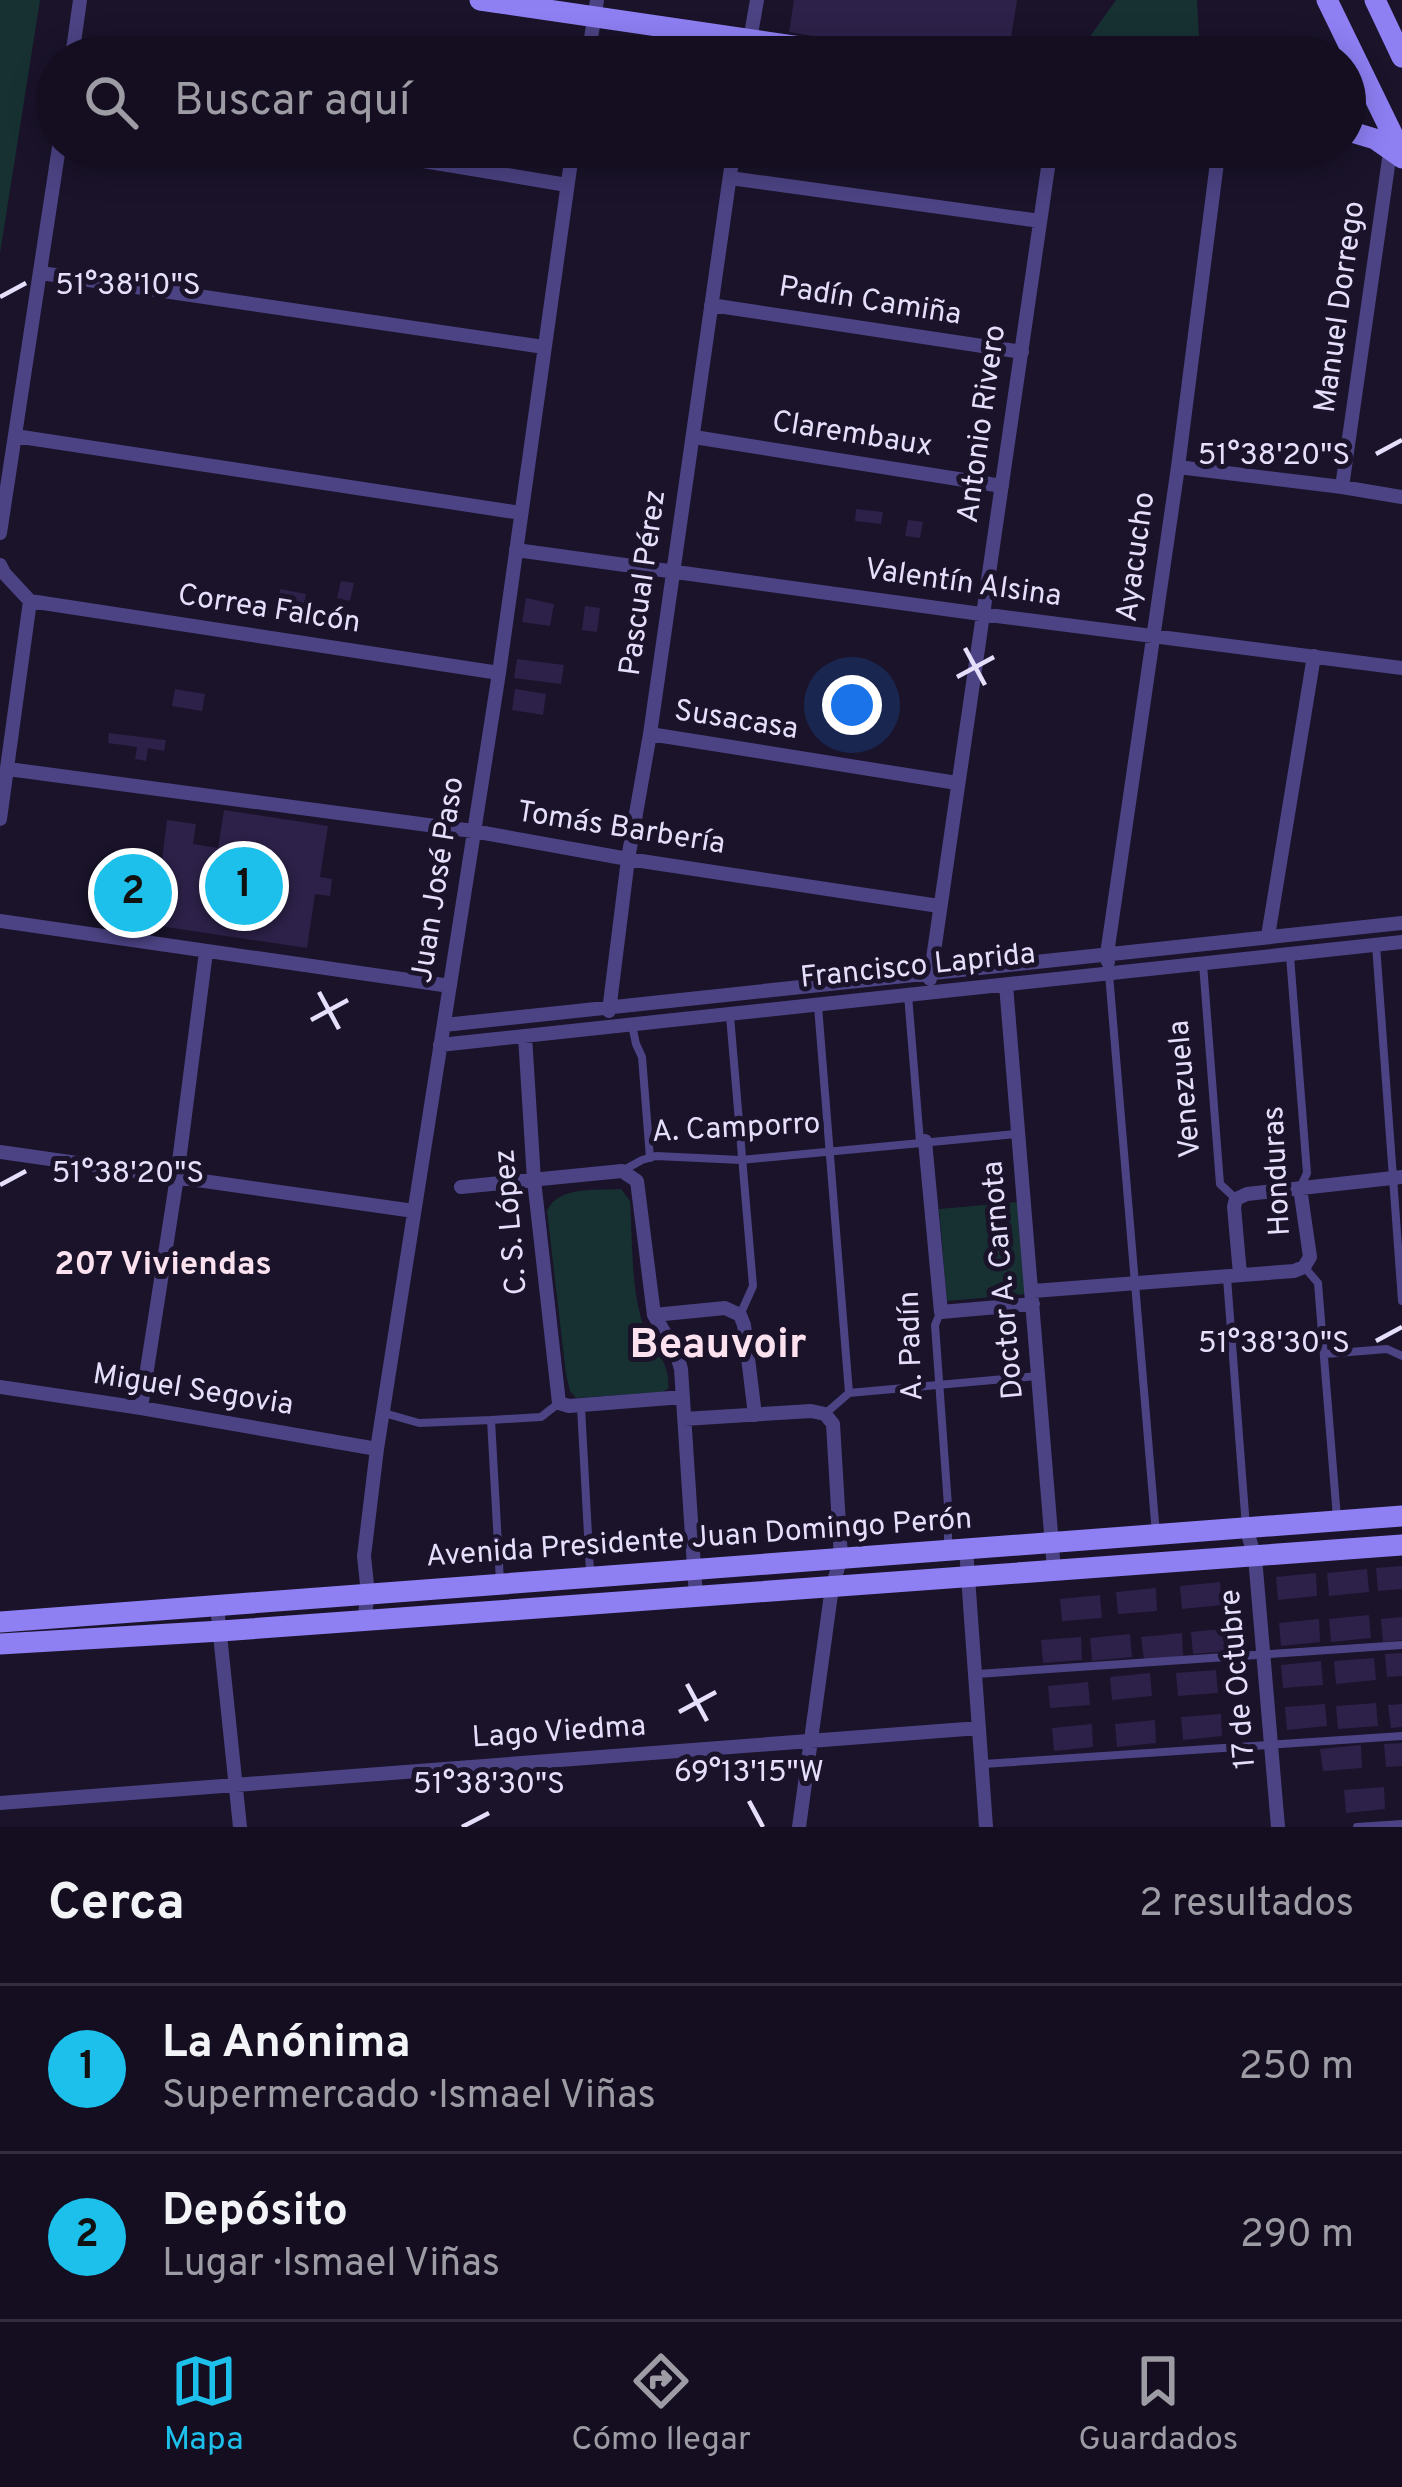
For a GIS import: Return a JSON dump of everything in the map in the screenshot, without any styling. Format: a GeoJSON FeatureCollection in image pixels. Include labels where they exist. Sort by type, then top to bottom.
{"type":"FeatureCollection","features":[{"type":"Feature","properties":{"kind":"main road"},"geometry":{"type":"LineString","coordinates":[[480,0],[595,9],[699,36]]}},
{"type":"Feature","properties":{"kind":"main road"},"geometry":{"type":"LineString","coordinates":[[1327,0],[1345,36]]}},
{"type":"Feature","properties":{"kind":"main road"},"geometry":{"type":"LineString","coordinates":[[1375,0],[1402,58]]}},
{"type":"Feature","properties":{"kind":"main road"},"geometry":{"type":"LineString","coordinates":[[1366,77],[1396,137]]}},
{"type":"Feature","properties":{"kind":"main road"},"geometry":{"type":"LineString","coordinates":[[1366,132],[1396,137]]}},
{"type":"Feature","properties":{"kind":"main road","name":"Avenida Presidente Juan Domingo Perón"},"geometry":{"type":"LineString","coordinates":[[0,1622],[1402,1516]]}},
{"type":"Feature","properties":{"kind":"main road","name":"Avenida Presidente Juan Domingo Perón"},"geometry":{"type":"LineString","coordinates":[[0,1644],[1402,1545]]}},
{"type":"Feature","properties":{"kind":"street"},"geometry":{"type":"LineString","coordinates":[[75,36],[80,0]]}},
{"type":"Feature","properties":{"kind":"street"},"geometry":{"type":"LineString","coordinates":[[751,36],[758,0]]}},
{"type":"Feature","properties":{"kind":"street","name":"Manuel Dorrego"},"geometry":{"type":"LineString","coordinates":[[1342,487],[1396,137]]}},
{"type":"Feature","properties":{"kind":"street"},"geometry":{"type":"LineString","coordinates":[[0,533],[56,168]]}},
{"type":"Feature","properties":{"kind":"street"},"geometry":{"type":"LineString","coordinates":[[465,168],[567,185]]}},
{"type":"Feature","properties":{"kind":"street","name":"Juan José Paso"},"geometry":{"type":"LineString","coordinates":[[364,1620],[368,1594],[364,1556],[377,1449],[499,673],[570,168]]}},
{"type":"Feature","properties":{"kind":"street","name":"Pascual Pérez"},"geometry":{"type":"LineString","coordinates":[[607,1028],[731,168]]}},
{"type":"Feature","properties":{"kind":"street","name":"Antonio Rivero"},"geometry":{"type":"LineString","coordinates":[[928,993],[1048,168]]}},
{"type":"Feature","properties":{"kind":"street","name":"Ayacucho"},"geometry":{"type":"LineString","coordinates":[[1109,973],[1107,954],[1216,168]]}},
{"type":"Feature","properties":{"kind":"street"},"geometry":{"type":"LineString","coordinates":[[730,178],[1040,220]]}},
{"type":"Feature","properties":{"kind":"street"},"geometry":{"type":"LineString","coordinates":[[41,273],[544,347]]}},
{"type":"Feature","properties":{"kind":"street","name":"Padín Camiña"},"geometry":{"type":"LineString","coordinates":[[711,305],[1022,352]]}},
{"type":"Feature","properties":{"kind":"street"},"geometry":{"type":"LineString","coordinates":[[15,436],[521,513]]}},
{"type":"Feature","properties":{"kind":"street","name":"Clarembaux"},"geometry":{"type":"LineString","coordinates":[[694,437],[1002,486]]}},
{"type":"Feature","properties":{"kind":"street"},"geometry":{"type":"LineString","coordinates":[[1178,467],[1402,497]]}},
{"type":"Feature","properties":{"kind":"street","name":"Valentín Alsina"},"geometry":{"type":"LineString","coordinates":[[517,550],[1402,668]]}},
{"type":"Feature","properties":{"kind":"street"},"geometry":{"type":"LineString","coordinates":[[0,819],[30,601],[1,572]]}},
{"type":"Feature","properties":{"kind":"street","name":"Correa Falcón"},"geometry":{"type":"LineString","coordinates":[[30,601],[499,673]]}},
{"type":"Feature","properties":{"kind":"street"},"geometry":{"type":"LineString","coordinates":[[1268,936],[1314,656]]}},
{"type":"Feature","properties":{"kind":"street","name":"Susacasa"},"geometry":{"type":"LineString","coordinates":[[650,734],[957,783]]}},
{"type":"Feature","properties":{"kind":"street","name":"Tomás Barbería"},"geometry":{"type":"LineString","coordinates":[[8,769],[473,832],[939,906]]}},
{"type":"Feature","properties":{"kind":"street"},"geometry":{"type":"LineString","coordinates":[[0,921],[450,986]]}},
{"type":"Feature","properties":{"kind":"street","name":"Francisco Laprida"},"geometry":{"type":"LineString","coordinates":[[444,1025],[1402,923]]}},
{"type":"Feature","properties":{"kind":"street","name":"Francisco Laprida"},"geometry":{"type":"LineString","coordinates":[[440,1045],[1402,942]]}},
{"type":"Feature","properties":{"kind":"street"},"geometry":{"type":"LineString","coordinates":[[141,1408],[206,952]]}},
{"type":"Feature","properties":{"kind":"street","name":"Doctor A. Carnota"},"geometry":{"type":"LineString","coordinates":[[1006,985],[1054,1570]]}},
{"type":"Feature","properties":{"kind":"street","name":"C. S. López"},"geometry":{"type":"LineString","coordinates":[[525,1036],[533,1180],[559,1403]]}},
{"type":"Feature","properties":{"kind":"street","name":"A. Padín"},"geometry":{"type":"LineString","coordinates":[[923,1142],[940,1312]]}},
{"type":"Feature","properties":{"kind":"street"},"geometry":{"type":"LineString","coordinates":[[0,1152],[414,1211]]}},
{"type":"Feature","properties":{"kind":"street"},"geometry":{"type":"LineString","coordinates":[[622,1171],[637,1181],[654,1315],[676,1352],[696,1597]]}},
{"type":"Feature","properties":{"kind":"street","name":"A. Camporro"},"geometry":{"type":"LineString","coordinates":[[461,1186],[622,1171]]}},
{"type":"Feature","properties":{"kind":"street"},"geometry":{"type":"LineString","coordinates":[[1236,1199],[1397,1178]]}},
{"type":"Feature","properties":{"kind":"street","name":"Honduras"},"geometry":{"type":"LineString","coordinates":[[1300,1188],[1310,1257],[1304,1267]]}},
{"type":"Feature","properties":{"kind":"street","name":"Venezuela"},"geometry":{"type":"LineString","coordinates":[[1233,1275],[1236,1199]]}},
{"type":"Feature","properties":{"kind":"street"},"geometry":{"type":"LineString","coordinates":[[940,1312],[1135,1283],[1304,1267]]}},
{"type":"Feature","properties":{"kind":"street"},"geometry":{"type":"LineString","coordinates":[[654,1315],[724,1308],[740,1315],[755,1415]]}},
{"type":"Feature","properties":{"kind":"street","name":"Miguel Segovia"},"geometry":{"type":"LineString","coordinates":[[0,1387],[377,1449]]}},
{"type":"Feature","properties":{"kind":"street"},"geometry":{"type":"LineString","coordinates":[[559,1403],[683,1397]]}},
{"type":"Feature","properties":{"kind":"street"},"geometry":{"type":"LineString","coordinates":[[685,1419],[811,1411],[825,1414],[833,1424],[842,1558],[832,1587],[799,1827]]}},
{"type":"Feature","properties":{"kind":"street","name":"17 de Octubre"},"geometry":{"type":"LineString","coordinates":[[1246,1528],[1256,1557],[1278,1827]]}},
{"type":"Feature","properties":{"kind":"street"},"geometry":{"type":"LineString","coordinates":[[957,1550],[969,1575],[986,1827]]}},
{"type":"Feature","properties":{"kind":"street"},"geometry":{"type":"LineString","coordinates":[[218,1606],[240,1827]]}},
{"type":"Feature","properties":{"kind":"street","name":"Lago Viedma"},"geometry":{"type":"LineString","coordinates":[[0,1803],[979,1728]]}},
{"type":"Feature","properties":{"kind":"lane"},"geometry":{"type":"LineString","coordinates":[[1376,945],[1397,1178],[1402,1301]]}},
{"type":"Feature","properties":{"kind":"lane","name":"Honduras"},"geometry":{"type":"LineString","coordinates":[[1290,954],[1307,1173],[1300,1188]]}},
{"type":"Feature","properties":{"kind":"lane","name":"Venezuela"},"geometry":{"type":"LineString","coordinates":[[1203,964],[1220,1184],[1236,1199]]}},
{"type":"Feature","properties":{"kind":"lane"},"geometry":{"type":"LineString","coordinates":[[1109,973],[1156,1535]]}},
{"type":"Feature","properties":{"kind":"lane","name":"A. Padín"},"geometry":{"type":"LineString","coordinates":[[908,995],[923,1142]]}},
{"type":"Feature","properties":{"kind":"lane"},"geometry":{"type":"LineString","coordinates":[[818,1005],[849,1393]]}},
{"type":"Feature","properties":{"kind":"lane"},"geometry":{"type":"LineString","coordinates":[[730,1015],[753,1286],[740,1315]]}},
{"type":"Feature","properties":{"kind":"lane"},"geometry":{"type":"LineString","coordinates":[[632,1025],[642,1057],[650,1158]]}},
{"type":"Feature","properties":{"kind":"lane","name":"A. Camporro"},"geometry":{"type":"LineString","coordinates":[[622,1171],[650,1158],[741,1160],[1018,1134]]}},
{"type":"Feature","properties":{"kind":"lane","name":"Honduras"},"geometry":{"type":"LineString","coordinates":[[1304,1267],[1318,1283],[1338,1521]]}},
{"type":"Feature","properties":{"kind":"lane","name":"Venezuela"},"geometry":{"type":"LineString","coordinates":[[1233,1275],[1246,1528]]}},
{"type":"Feature","properties":{"kind":"lane","name":"A. Padín"},"geometry":{"type":"LineString","coordinates":[[940,1312],[935,1325],[939,1385],[957,1550]]}},
{"type":"Feature","properties":{"kind":"lane"},"geometry":{"type":"LineString","coordinates":[[1325,1354],[1387,1349],[1402,1357]]}},
{"type":"Feature","properties":{"kind":"lane"},"geometry":{"type":"LineString","coordinates":[[825,1414],[849,1393],[1040,1376]]}},
{"type":"Feature","properties":{"kind":"lane"},"geometry":{"type":"LineString","coordinates":[[383,1413],[419,1423],[491,1420],[542,1417],[559,1403]]}},
{"type":"Feature","properties":{"kind":"lane"},"geometry":{"type":"LineString","coordinates":[[581,1405],[591,1577]]}},
{"type":"Feature","properties":{"kind":"lane"},"geometry":{"type":"LineString","coordinates":[[491,1420],[500,1583]]}},
{"type":"Feature","properties":{"kind":"lane"},"geometry":{"type":"LineString","coordinates":[[975,1674],[1402,1645]]}},
{"type":"Feature","properties":{"kind":"lane"},"geometry":{"type":"LineString","coordinates":[[982,1765],[1402,1736]]}},
{"type":"Feature","properties":{"kind":"lane"},"geometry":{"type":"LineString","coordinates":[[1358,1827],[1402,1824]]}},
{"type":"Feature","properties":{"kind":"green space"},"geometry":{"type":"Polygon","coordinates":[[[0,0],[40,0],[0,253],[0,0]]]}},
{"type":"Feature","properties":{"kind":"green space"},"geometry":{"type":"Polygon","coordinates":[[[1116,0],[1197,0],[1199,36],[1090,36],[1116,0]]]}},
{"type":"Feature","properties":{"kind":"green space"},"geometry":{"type":"Polygon","coordinates":[[[621,1189],[630,1201],[640,1312],[664,1363],[668,1389],[576,1398],[566,1374],[547,1211],[569,1193],[621,1189]]]}},
{"type":"Feature","properties":{"kind":"green space"},"geometry":{"type":"Polygon","coordinates":[[[1018,1202],[1026,1294],[947,1301],[939,1209],[1018,1202]]]}},
{"type":"Feature","properties":{"kind":"building"},"geometry":{"type":"Polygon","coordinates":[[[794,0],[1017,0],[1011,36],[789,32],[794,0]]]}},
{"type":"Feature","properties":{"kind":"building"},"geometry":{"type":"Polygon","coordinates":[[[856,509],[883,512],[881,524],[855,521],[856,509]]]}},
{"type":"Feature","properties":{"kind":"building"},"geometry":{"type":"Polygon","coordinates":[[[908,520],[923,522],[920,538],[905,536],[908,520]]]}},
{"type":"Feature","properties":{"kind":"building"},"geometry":{"type":"Polygon","coordinates":[[[341,581],[354,583],[350,601],[337,598],[341,581]]]}},
{"type":"Feature","properties":{"kind":"building"},"geometry":{"type":"Polygon","coordinates":[[[280,589],[306,594],[304,606],[278,602],[280,589]]]}},
{"type":"Feature","properties":{"kind":"building"},"geometry":{"type":"Polygon","coordinates":[[[526,598],[554,604],[550,626],[522,622],[526,598]]]}},
{"type":"Feature","properties":{"kind":"building"},"geometry":{"type":"Polygon","coordinates":[[[585,606],[600,608],[597,632],[582,630],[585,606]]]}},
{"type":"Feature","properties":{"kind":"building"},"geometry":{"type":"Polygon","coordinates":[[[517,659],[564,665],[561,684],[514,678],[517,659]]]}},
{"type":"Feature","properties":{"kind":"building"},"geometry":{"type":"Polygon","coordinates":[[[175,689],[205,694],[202,711],[172,706],[175,689]]]}},
{"type":"Feature","properties":{"kind":"building"},"geometry":{"type":"Polygon","coordinates":[[[515,689],[546,694],[543,715],[512,710],[515,689]]]}},
{"type":"Feature","properties":{"kind":"building"},"geometry":{"type":"Polygon","coordinates":[[[109,733],[166,740],[164,751],[148,748],[146,761],[135,759],[137,747],[108,743],[109,733]]]}},
{"type":"Feature","properties":{"kind":"building"},"geometry":{"type":"Polygon","coordinates":[[[224,810],[328,826],[320,877],[332,879],[330,896],[315,894],[307,948],[106,918],[115,860],[161,868],[167,820],[196,824],[193,844],[218,848],[224,810]]]}},
{"type":"Feature","properties":{"kind":"building"},"geometry":{"type":"Polygon","coordinates":[[[1402,1566],[1402,1589],[1378,1591],[1376,1568],[1402,1566]]]}},
{"type":"Feature","properties":{"kind":"building"},"geometry":{"type":"Polygon","coordinates":[[[1367,1569],[1369,1592],[1329,1596],[1327,1573],[1367,1569]]]}},
{"type":"Feature","properties":{"kind":"building"},"geometry":{"type":"Polygon","coordinates":[[[1316,1573],[1317,1596],[1278,1600],[1276,1577],[1316,1573]]]}},
{"type":"Feature","properties":{"kind":"building"},"geometry":{"type":"Polygon","coordinates":[[[1220,1582],[1222,1605],[1182,1609],[1180,1586],[1220,1582]]]}},
{"type":"Feature","properties":{"kind":"building"},"geometry":{"type":"Polygon","coordinates":[[[1156,1588],[1157,1611],[1118,1614],[1116,1592],[1156,1588]]]}},
{"type":"Feature","properties":{"kind":"building"},"geometry":{"type":"Polygon","coordinates":[[[1100,1595],[1102,1618],[1062,1621],[1060,1599],[1100,1595]]]}},
{"type":"Feature","properties":{"kind":"building"},"geometry":{"type":"Polygon","coordinates":[[[1369,1615],[1371,1638],[1331,1642],[1329,1619],[1369,1615]]]}},
{"type":"Feature","properties":{"kind":"building"},"geometry":{"type":"Polygon","coordinates":[[[1402,1617],[1402,1640],[1383,1642],[1381,1619],[1402,1617]]]}},
{"type":"Feature","properties":{"kind":"building"},"geometry":{"type":"Polygon","coordinates":[[[1319,1619],[1320,1642],[1281,1646],[1279,1623],[1319,1619]]]}},
{"type":"Feature","properties":{"kind":"building"},"geometry":{"type":"Polygon","coordinates":[[[1231,1628],[1233,1651],[1193,1654],[1191,1632],[1231,1628]]]}},
{"type":"Feature","properties":{"kind":"building"},"geometry":{"type":"Polygon","coordinates":[[[1182,1633],[1183,1656],[1144,1660],[1141,1637],[1182,1633]]]}},
{"type":"Feature","properties":{"kind":"building"},"geometry":{"type":"Polygon","coordinates":[[[1130,1634],[1132,1657],[1092,1661],[1090,1638],[1130,1634]]]}},
{"type":"Feature","properties":{"kind":"building"},"geometry":{"type":"Polygon","coordinates":[[[1081,1637],[1082,1660],[1043,1663],[1041,1640],[1081,1637]]]}},
{"type":"Feature","properties":{"kind":"building"},"geometry":{"type":"Polygon","coordinates":[[[1402,1653],[1402,1676],[1387,1677],[1385,1654],[1402,1653]]]}},
{"type":"Feature","properties":{"kind":"building"},"geometry":{"type":"Polygon","coordinates":[[[1374,1658],[1376,1680],[1336,1684],[1334,1661],[1374,1658]]]}},
{"type":"Feature","properties":{"kind":"building"},"geometry":{"type":"Polygon","coordinates":[[[1321,1661],[1323,1685],[1283,1688],[1281,1665],[1321,1661]]]}},
{"type":"Feature","properties":{"kind":"building"},"geometry":{"type":"Polygon","coordinates":[[[1216,1670],[1218,1693],[1178,1696],[1176,1673],[1216,1670]]]}},
{"type":"Feature","properties":{"kind":"building"},"geometry":{"type":"Polygon","coordinates":[[[1150,1673],[1152,1696],[1112,1700],[1110,1677],[1150,1673]]]}},
{"type":"Feature","properties":{"kind":"building"},"geometry":{"type":"Polygon","coordinates":[[[1088,1682],[1090,1705],[1050,1708],[1048,1686],[1088,1682]]]}},
{"type":"Feature","properties":{"kind":"building"},"geometry":{"type":"Polygon","coordinates":[[[1376,1703],[1378,1726],[1338,1729],[1336,1706],[1376,1703]]]}},
{"type":"Feature","properties":{"kind":"building"},"geometry":{"type":"Polygon","coordinates":[[[1325,1704],[1327,1726],[1287,1730],[1285,1707],[1325,1704]]]}},
{"type":"Feature","properties":{"kind":"building"},"geometry":{"type":"Polygon","coordinates":[[[1402,1704],[1402,1727],[1391,1728],[1388,1705],[1402,1704]]]}},
{"type":"Feature","properties":{"kind":"building"},"geometry":{"type":"Polygon","coordinates":[[[1221,1714],[1222,1736],[1183,1740],[1181,1717],[1221,1714]]]}},
{"type":"Feature","properties":{"kind":"building"},"geometry":{"type":"Polygon","coordinates":[[[1155,1720],[1156,1743],[1117,1747],[1115,1724],[1155,1720]]]}},
{"type":"Feature","properties":{"kind":"building"},"geometry":{"type":"Polygon","coordinates":[[[1092,1724],[1093,1747],[1054,1751],[1052,1728],[1092,1724]]]}},
{"type":"Feature","properties":{"kind":"building"},"geometry":{"type":"Polygon","coordinates":[[[1402,1743],[1402,1766],[1386,1767],[1384,1744],[1402,1743]]]}},
{"type":"Feature","properties":{"kind":"building"},"geometry":{"type":"Polygon","coordinates":[[[1361,1745],[1362,1768],[1323,1771],[1320,1749],[1361,1745]]]}},
{"type":"Feature","properties":{"kind":"building"},"geometry":{"type":"Polygon","coordinates":[[[1384,1787],[1385,1809],[1346,1813],[1344,1790],[1384,1787]]]}},
{"type":"Feature","properties":{"kind":"place","name":"La Anónima"},"geometry":{"type":"Point","coordinates":[244,886]}},
{"type":"Feature","properties":{"kind":"place","name":"Depósito"},"geometry":{"type":"Point","coordinates":[133,893]}},
{"type":"Feature","properties":{"kind":"district","name":"207 Viviendas"},"geometry":{"type":"Point","coordinates":[163,1266]}},
{"type":"Feature","properties":{"kind":"district","name":"Beauvoir"},"geometry":{"type":"Point","coordinates":[718,1346]}}]}
